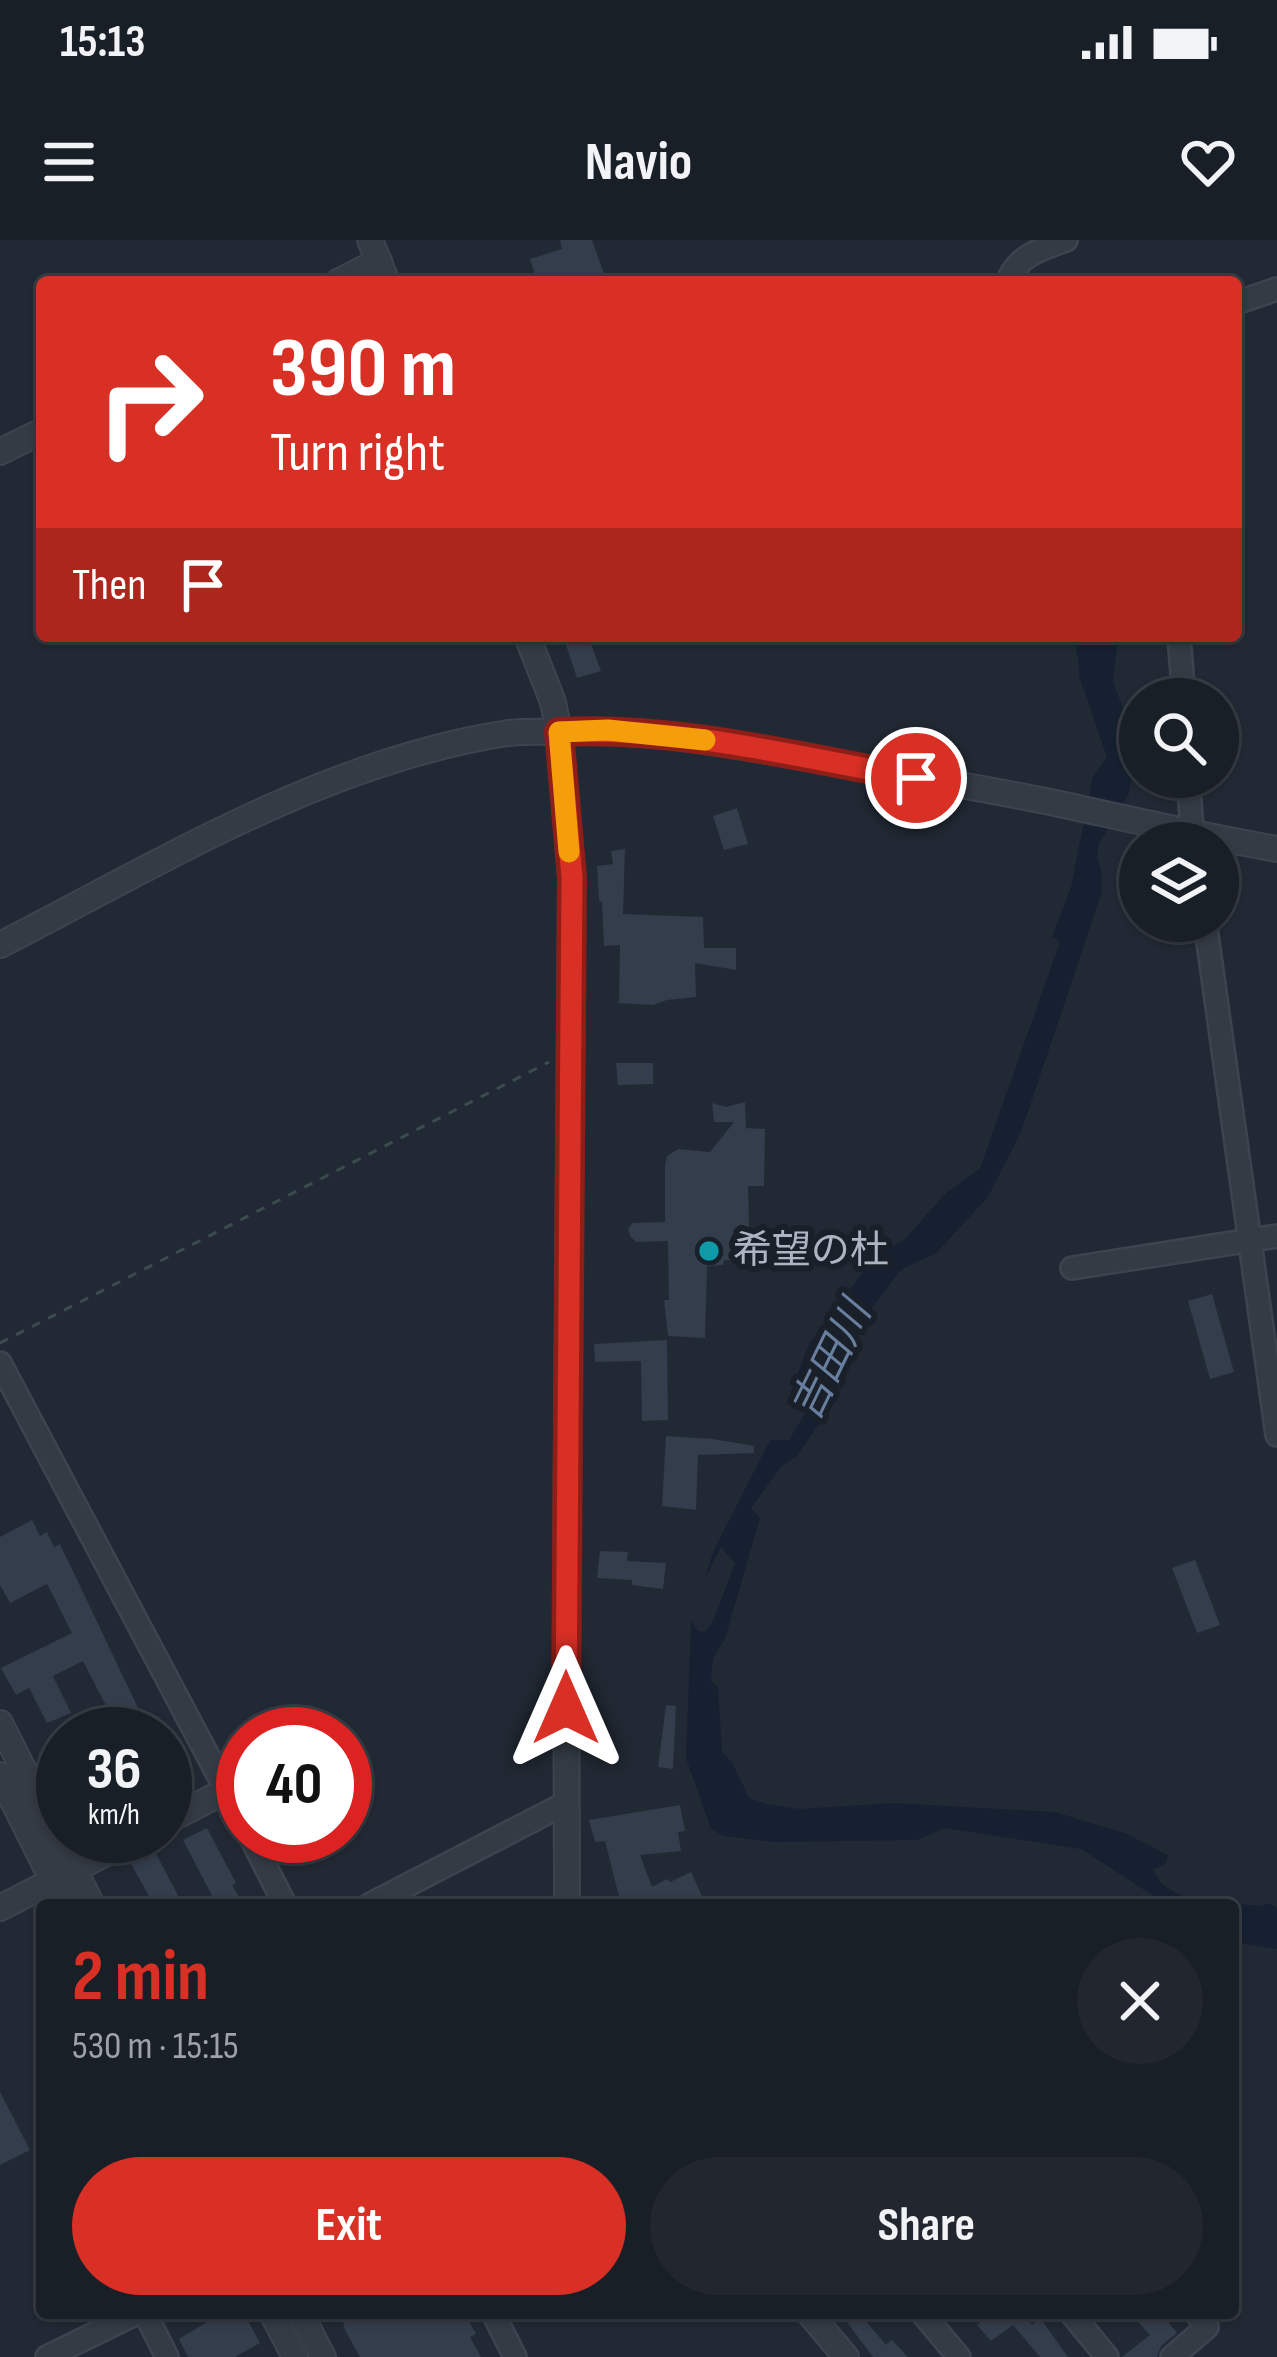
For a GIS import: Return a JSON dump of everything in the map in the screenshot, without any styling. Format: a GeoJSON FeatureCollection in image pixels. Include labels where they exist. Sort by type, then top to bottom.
{"type":"FeatureCollection","features":[{"type":"Feature","properties":{"kind":"street"},"geometry":{"type":"LineString","coordinates":[[1010,276],[1036,251],[1066,240]]}},
{"type":"Feature","properties":{"kind":"street"},"geometry":{"type":"LineString","coordinates":[[350,276],[379,261]]}},
{"type":"Feature","properties":{"kind":"street"},"geometry":{"type":"LineString","coordinates":[[1242,301],[1277,289]]}},
{"type":"Feature","properties":{"kind":"street"},"geometry":{"type":"LineString","coordinates":[[0,452],[36,434]]}},
{"type":"Feature","properties":{"kind":"street"},"geometry":{"type":"LineString","coordinates":[[528,642],[553,702],[559,732],[572,877],[567,1899]]}},
{"type":"Feature","properties":{"kind":"street"},"geometry":{"type":"LineString","coordinates":[[1179,642],[1182,678]]}},
{"type":"Feature","properties":{"kind":"street"},"geometry":{"type":"LineString","coordinates":[[0,945],[262,812],[358,771],[511,733],[608,730],[686,736],[1136,822]]}},
{"type":"Feature","properties":{"kind":"street"},"geometry":{"type":"LineString","coordinates":[[1239,843],[1277,849]]}},
{"type":"Feature","properties":{"kind":"street"},"geometry":{"type":"LineString","coordinates":[[1208,942],[1277,1435]]}},
{"type":"Feature","properties":{"kind":"street"},"geometry":{"type":"LineString","coordinates":[[1072,1268],[1277,1236]]}},
{"type":"Feature","properties":{"kind":"street"},"geometry":{"type":"LineString","coordinates":[[0,1363],[216,1771]]}},
{"type":"Feature","properties":{"kind":"street"},"geometry":{"type":"LineString","coordinates":[[0,1723],[64,1875],[65,1899]]}},
{"type":"Feature","properties":{"kind":"street"},"geometry":{"type":"LineString","coordinates":[[0,1775],[64,1875],[86,1899]]}},
{"type":"Feature","properties":{"kind":"street"},"geometry":{"type":"LineString","coordinates":[[381,1899],[566,1803]]}},
{"type":"Feature","properties":{"kind":"street"},"geometry":{"type":"LineString","coordinates":[[0,1908],[87,1863]]}},
{"type":"Feature","properties":{"kind":"street"},"geometry":{"type":"LineString","coordinates":[[264,1863],[282,1899]]}},
{"type":"Feature","properties":{"kind":"street"},"geometry":{"type":"LineString","coordinates":[[61,2354],[129,2319]]}},
{"type":"Feature","properties":{"kind":"street"},"geometry":{"type":"LineString","coordinates":[[145,2319],[167,2357]]}},
{"type":"Feature","properties":{"kind":"street"},"geometry":{"type":"LineString","coordinates":[[275,2319],[295,2357]]}},
{"type":"Feature","properties":{"kind":"street"},"geometry":{"type":"LineString","coordinates":[[304,2319],[323,2357]]}},
{"type":"Feature","properties":{"kind":"street"},"geometry":{"type":"LineString","coordinates":[[496,2319],[515,2357]]}},
{"type":"Feature","properties":{"kind":"street"},"geometry":{"type":"LineString","coordinates":[[814,2319],[846,2357]]}},
{"type":"Feature","properties":{"kind":"street"},"geometry":{"type":"LineString","coordinates":[[927,2319],[959,2357]]}},
{"type":"Feature","properties":{"kind":"street"},"geometry":{"type":"LineString","coordinates":[[1076,2319],[1107,2357]]}},
{"type":"Feature","properties":{"kind":"street"},"geometry":{"type":"LineString","coordinates":[[1172,2357],[1207,2327],[1201,2319]]}},
{"type":"Feature","properties":{"kind":"path"},"geometry":{"type":"LineString","coordinates":[[0,1342],[571,1051]]}},
{"type":"Feature","properties":{"kind":"water","name":"吉田川"},"geometry":{"type":"Polygon","coordinates":[[[1076,642],[1117,642],[1113,681],[1119,698],[1119,798],[1126,798],[1099,844],[1102,892],[1021,1132],[988,1197],[936,1253],[902,1269],[846,1340],[834,1403],[796,1457],[781,1467],[751,1508],[760,1518],[725,1639],[713,1658],[711,1681],[718,1687],[722,1752],[749,1798],[799,1809],[894,1803],[1055,1812],[1127,1834],[1168,1855],[1166,1864],[1153,1870],[1162,1884],[1186,1899],[1159,1899],[1081,1849],[945,1828],[917,1840],[775,1842],[724,1836],[711,1829],[686,1758],[691,1620],[698,1631],[705,1632],[713,1621],[735,1563],[721,1547],[705,1578],[714,1550],[770,1440],[789,1440],[816,1395],[818,1371],[786,1405],[809,1344],[875,1256],[904,1240],[947,1192],[980,1168],[1060,942],[1052,937],[1071,887],[1093,776],[1107,757],[1076,642]]]}},
{"type":"Feature","properties":{"kind":"water"},"geometry":{"type":"Polygon","coordinates":[[[1269,1903],[1277,1908],[1277,1949],[1239,1943],[1239,1904],[1269,1903]]]}},
{"type":"Feature","properties":{"kind":"building"},"geometry":{"type":"Polygon","coordinates":[[[560,240],[592,240],[605,276],[535,276],[530,259],[562,249],[560,240]]]}},
{"type":"Feature","properties":{"kind":"building"},"geometry":{"type":"Polygon","coordinates":[[[565,642],[590,642],[601,671],[577,678],[565,642]]]}},
{"type":"Feature","properties":{"kind":"building"},"geometry":{"type":"Polygon","coordinates":[[[737,808],[748,844],[724,850],[713,816],[737,808]]]}},
{"type":"Feature","properties":{"kind":"building"},"geometry":{"type":"Polygon","coordinates":[[[625,849],[623,914],[703,917],[704,948],[736,948],[736,970],[695,963],[696,997],[653,1005],[619,1003],[620,945],[604,946],[597,866],[613,864],[611,851],[625,849]]]}},
{"type":"Feature","properties":{"kind":"building"},"geometry":{"type":"Polygon","coordinates":[[[616,1063],[653,1063],[653,1084],[618,1085],[616,1063]]]}},
{"type":"Feature","properties":{"kind":"building","name":"希望の杜"},"geometry":{"type":"Polygon","coordinates":[[[745,1102],[746,1128],[765,1129],[764,1186],[748,1186],[750,1262],[724,1260],[723,1265],[707,1266],[705,1338],[668,1336],[664,1300],[669,1300],[668,1241],[636,1242],[628,1228],[633,1223],[665,1222],[667,1156],[678,1149],[710,1152],[734,1122],[714,1122],[712,1103],[726,1107],[745,1102]]]}},
{"type":"Feature","properties":{"kind":"building"},"geometry":{"type":"Polygon","coordinates":[[[1212,1294],[1234,1372],[1210,1379],[1188,1301],[1212,1294]]]}},
{"type":"Feature","properties":{"kind":"building"},"geometry":{"type":"Polygon","coordinates":[[[667,1340],[668,1420],[642,1421],[641,1361],[595,1362],[594,1344],[667,1340]]]}},
{"type":"Feature","properties":{"kind":"building"},"geometry":{"type":"Polygon","coordinates":[[[666,1436],[754,1446],[754,1453],[698,1455],[696,1510],[662,1506],[666,1436]]]}},
{"type":"Feature","properties":{"kind":"building"},"geometry":{"type":"Polygon","coordinates":[[[32,1520],[40,1536],[47,1532],[54,1547],[60,1544],[138,1707],[107,1707],[83,1661],[53,1676],[68,1707],[39,1707],[29,1688],[16,1695],[1,1668],[72,1633],[47,1584],[10,1603],[0,1585],[0,1537],[32,1520]]]}},
{"type":"Feature","properties":{"kind":"building"},"geometry":{"type":"Polygon","coordinates":[[[600,1551],[628,1552],[627,1561],[666,1563],[663,1589],[632,1585],[632,1580],[597,1578],[600,1551]]]}},
{"type":"Feature","properties":{"kind":"building"},"geometry":{"type":"Polygon","coordinates":[[[1195,1560],[1220,1625],[1197,1633],[1172,1568],[1195,1560]]]}},
{"type":"Feature","properties":{"kind":"building"},"geometry":{"type":"Polygon","coordinates":[[[666,1705],[676,1706],[673,1769],[658,1767],[666,1705]]]}},
{"type":"Feature","properties":{"kind":"building"},"geometry":{"type":"Polygon","coordinates":[[[680,1805],[685,1831],[678,1832],[681,1851],[640,1855],[652,1887],[691,1872],[703,1898],[620,1899],[605,1841],[595,1842],[589,1820],[680,1805]]]}},
{"type":"Feature","properties":{"kind":"building"},"geometry":{"type":"Polygon","coordinates":[[[207,1828],[216,1845],[216,1863],[225,1863],[240,1899],[214,1899],[192,1857],[192,1836],[207,1828]]]}},
{"type":"Feature","properties":{"kind":"building"},"geometry":{"type":"Polygon","coordinates":[[[131,1863],[161,1863],[180,1899],[151,1899],[131,1863]]]}},
{"type":"Feature","properties":{"kind":"building"},"geometry":{"type":"Polygon","coordinates":[[[0,2092],[30,2150],[0,2165],[0,2092]]]}},
{"type":"Feature","properties":{"kind":"building"},"geometry":{"type":"Polygon","coordinates":[[[212,2319],[247,2319],[260,2343],[235,2357],[188,2357],[179,2339],[212,2319]]]}},
{"type":"Feature","properties":{"kind":"building"},"geometry":{"type":"Polygon","coordinates":[[[342,2319],[468,2319],[476,2334],[470,2337],[481,2357],[360,2357],[342,2319]]]}},
{"type":"Feature","properties":{"kind":"building"},"geometry":{"type":"Polygon","coordinates":[[[844,2319],[864,2319],[886,2345],[892,2340],[908,2357],[873,2357],[844,2319]]]}},
{"type":"Feature","properties":{"kind":"building"},"geometry":{"type":"Polygon","coordinates":[[[984,2319],[1028,2319],[1032,2325],[1041,2319],[1068,2357],[1040,2357],[1013,2325],[991,2341],[977,2325],[984,2319]]]}},
{"type":"Feature","properties":{"kind":"building"},"geometry":{"type":"Polygon","coordinates":[[[1135,2319],[1166,2319],[1177,2333],[1161,2346],[1157,2357],[1122,2357],[1150,2335],[1135,2319]]]}},
{"type":"Feature","properties":{"kind":"slow traffic"},"geometry":{"type":"LineString","coordinates":[[569,852],[559,732],[608,730],[705,740]]}},
{"type":"Feature","properties":{"kind":"place","name":"希望の杜"},"geometry":{"type":"Point","coordinates":[709,1251]}},
{"type":"Feature","properties":{"kind":"route"},"geometry":{"type":"LineString","coordinates":[[566,1708],[572,877],[559,732],[686,736],[916,778]]}}]}
